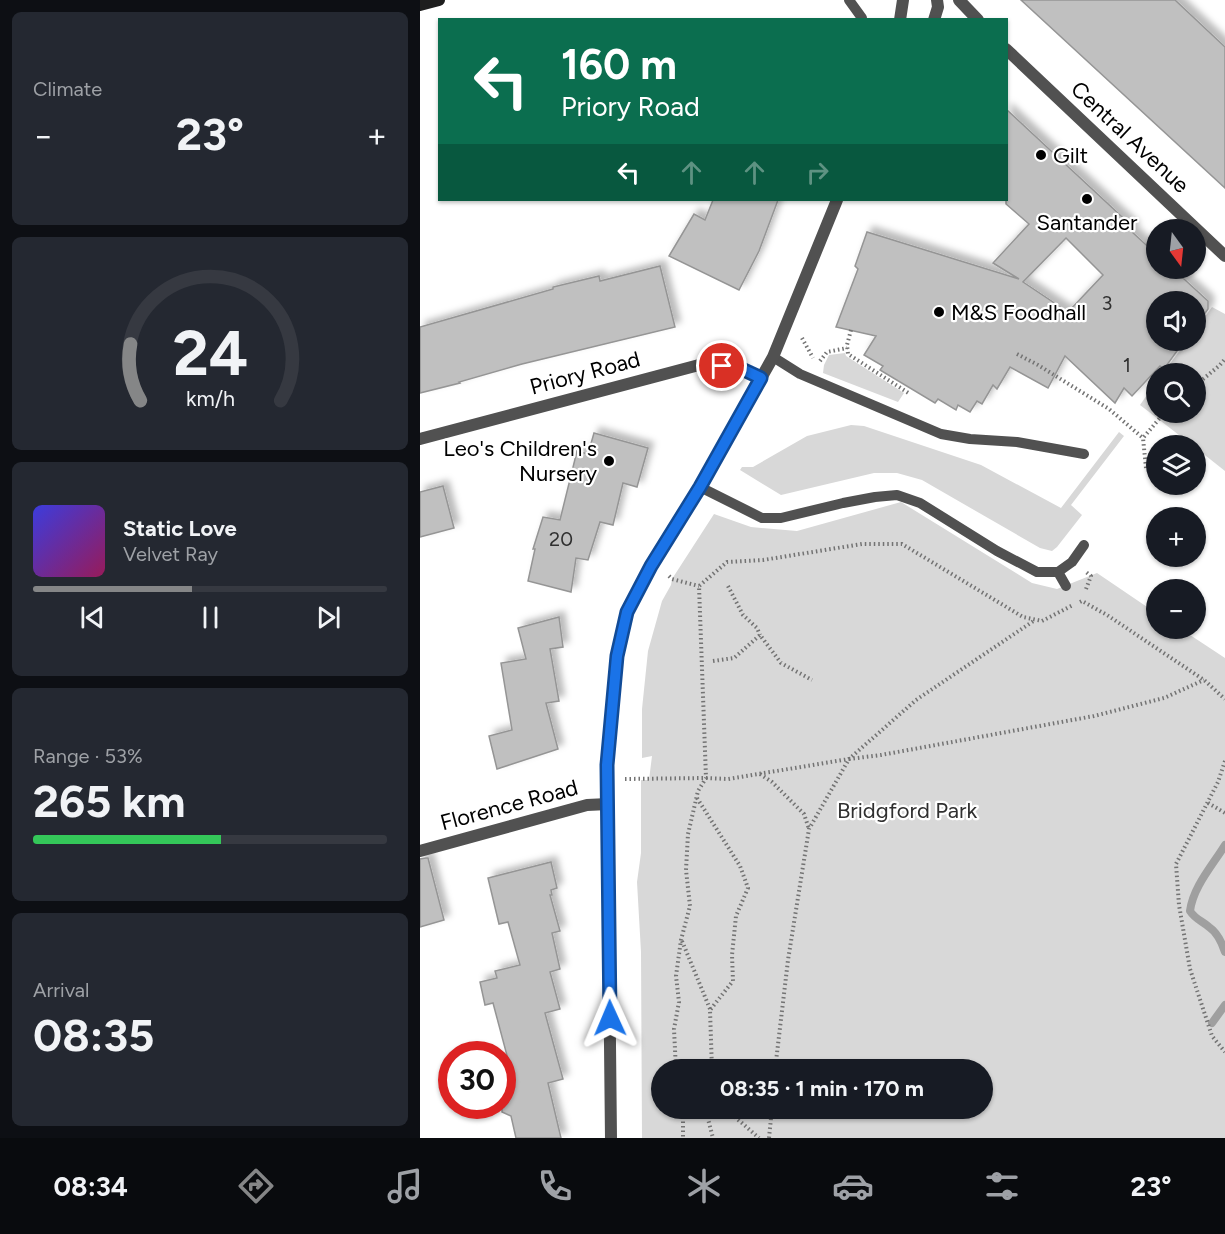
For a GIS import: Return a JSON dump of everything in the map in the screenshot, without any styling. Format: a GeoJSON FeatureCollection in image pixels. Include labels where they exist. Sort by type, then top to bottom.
{"type":"FeatureCollection","features":[{"type":"Feature","properties":{"kind":"street"},"geometry":{"type":"LineString","coordinates":[[420,5],[439,0]]}},
{"type":"Feature","properties":{"kind":"street"},"geometry":{"type":"LineString","coordinates":[[900,18],[903,0]]}},
{"type":"Feature","properties":{"kind":"street"},"geometry":{"type":"LineString","coordinates":[[935,18],[938,7],[937,0]]}},
{"type":"Feature","properties":{"kind":"street"},"geometry":{"type":"LineString","coordinates":[[959,0],[976,18]]}},
{"type":"Feature","properties":{"kind":"street","name":"Central Avenue"},"geometry":{"type":"LineString","coordinates":[[1008,51],[1225,256]]}},
{"type":"Feature","properties":{"kind":"street"},"geometry":{"type":"LineString","coordinates":[[611,1138],[607,765],[617,656],[627,612],[651,566],[700,487],[773,357],[837,201]]}},
{"type":"Feature","properties":{"kind":"street","name":"Priory Road"},"geometry":{"type":"LineString","coordinates":[[420,439],[699,365],[744,370],[761,378]]}},
{"type":"Feature","properties":{"kind":"street","name":"Florence Road"},"geometry":{"type":"LineString","coordinates":[[420,851],[587,805],[608,804]]}},
{"type":"Feature","properties":{"kind":"lane"},"geometry":{"type":"LineString","coordinates":[[849,0],[861,18]]}},
{"type":"Feature","properties":{"kind":"lane"},"geometry":{"type":"LineString","coordinates":[[773,357],[800,374],[941,434],[970,439],[1017,442],[1084,454]]}},
{"type":"Feature","properties":{"kind":"lane"},"geometry":{"type":"LineString","coordinates":[[700,487],[762,518],[781,518],[843,503],[897,495],[920,503],[1037,572],[1058,572],[1072,562],[1084,545]]}},
{"type":"Feature","properties":{"kind":"lane"},"geometry":{"type":"LineString","coordinates":[[1058,572],[1066,586]]}},
{"type":"Feature","properties":{"kind":"path"},"geometry":{"type":"LineString","coordinates":[[851,330],[847,345],[848,354],[910,394]]}},
{"type":"Feature","properties":{"kind":"path"},"geometry":{"type":"LineString","coordinates":[[801,336],[812,358],[819,364],[827,352],[848,348]]}},
{"type":"Feature","properties":{"kind":"path"},"geometry":{"type":"LineString","coordinates":[[1017,354],[1109,409],[1143,438],[1146,468]]}},
{"type":"Feature","properties":{"kind":"path"},"geometry":{"type":"LineString","coordinates":[[1206,377],[1225,359]]}},
{"type":"Feature","properties":{"kind":"path"},"geometry":{"type":"LineString","coordinates":[[1143,438],[1156,423]]}},
{"type":"Feature","properties":{"kind":"path"},"geometry":{"type":"LineString","coordinates":[[699,586],[727,562],[763,560],[862,544],[902,544],[1023,617],[1042,621],[1082,601],[1107,615],[1204,680],[1225,699]]}},
{"type":"Feature","properties":{"kind":"path"},"geometry":{"type":"LineString","coordinates":[[672,579],[699,586]]}},
{"type":"Feature","properties":{"kind":"path"},"geometry":{"type":"LineString","coordinates":[[675,1059],[674,1029],[679,1002],[676,976],[681,940],[690,906],[686,870],[688,834],[696,797],[706,778],[699,586]]}},
{"type":"Feature","properties":{"kind":"path"},"geometry":{"type":"LineString","coordinates":[[728,586],[743,615],[757,628],[781,663],[812,680]]}},
{"type":"Feature","properties":{"kind":"path"},"geometry":{"type":"LineString","coordinates":[[776,1059],[788,960],[809,829],[849,759],[916,700],[1036,620]]}},
{"type":"Feature","properties":{"kind":"path"},"geometry":{"type":"LineString","coordinates":[[713,661],[734,658],[760,635]]}},
{"type":"Feature","properties":{"kind":"path"},"geometry":{"type":"LineString","coordinates":[[622,779],[728,779],[916,748],[1094,716],[1164,698],[1204,680]]}},
{"type":"Feature","properties":{"kind":"path"},"geometry":{"type":"LineString","coordinates":[[1225,761],[1218,782],[1176,864],[1178,895],[1190,969],[1212,1036],[1225,1052]]}},
{"type":"Feature","properties":{"kind":"path"},"geometry":{"type":"LineString","coordinates":[[759,773],[772,782],[804,814],[809,829]]}},
{"type":"Feature","properties":{"kind":"path"},"geometry":{"type":"LineString","coordinates":[[696,797],[740,866],[748,888],[736,915],[732,955],[733,981],[710,1010]]}},
{"type":"Feature","properties":{"kind":"path"},"geometry":{"type":"LineString","coordinates":[[1208,803],[1225,813]]}},
{"type":"Feature","properties":{"kind":"path"},"geometry":{"type":"LineString","coordinates":[[681,940],[710,1010],[713,1059]]}},
{"type":"Feature","properties":{"kind":"path"},"geometry":{"type":"LineString","coordinates":[[683,1119],[683,1138]]}},
{"type":"Feature","properties":{"kind":"path"},"geometry":{"type":"LineString","coordinates":[[708,1119],[713,1138]]}},
{"type":"Feature","properties":{"kind":"path"},"geometry":{"type":"LineString","coordinates":[[736,1119],[759,1138]]}},
{"type":"Feature","properties":{"kind":"path"},"geometry":{"type":"LineString","coordinates":[[769,1138],[770,1119]]}},
{"type":"Feature","properties":{"kind":"green space"},"geometry":{"type":"Polygon","coordinates":[[[1212,307],[1225,314],[1225,471],[1206,456],[1206,435],[1179,435],[1163,423],[1206,423],[1206,363],[1170,363],[1180,351],[1206,351],[1206,315],[1212,307]]]}},
{"type":"Feature","properties":{"kind":"green space"},"geometry":{"type":"Polygon","coordinates":[[[845,353],[846,356],[904,393],[898,402],[823,373],[829,355],[845,353]]]}},
{"type":"Feature","properties":{"kind":"green space"},"geometry":{"type":"Polygon","coordinates":[[[1146,396],[1146,410],[1140,405],[1146,396]]]}},
{"type":"Feature","properties":{"kind":"green space"},"geometry":{"type":"Polygon","coordinates":[[[851,425],[864,426],[981,465],[1061,508],[1119,432],[1124,436],[1071,505],[1082,515],[1052,551],[1040,548],[922,480],[897,473],[874,473],[781,495],[740,470],[742,467],[753,467],[807,436],[851,425]]]}},
{"type":"Feature","properties":{"kind":"green space","name":"Bridgford Park"},"geometry":{"type":"Polygon","coordinates":[[[901,502],[1032,583],[1057,589],[1097,573],[1146,606],[1146,639],[1196,639],[1225,658],[1225,1138],[642,1138],[641,952],[637,882],[641,853],[641,780],[649,780],[652,756],[642,758],[642,709],[648,651],[662,601],[672,579],[714,514],[751,527],[797,531],[901,502]]]}},
{"type":"Feature","properties":{"kind":"building"},"geometry":{"type":"Polygon","coordinates":[[[1021,0],[1175,0],[1225,47],[1225,188],[1021,0]]]}},
{"type":"Feature","properties":{"kind":"building"},"geometry":{"type":"Polygon","coordinates":[[[1008,111],[1134,228],[1131,231],[1146,245],[1146,279],[1184,279],[1197,291],[1146,291],[1146,351],[1177,351],[1168,363],[1146,363],[1146,381],[1132,396],[1124,388],[1115,403],[1065,356],[1048,388],[1010,367],[997,389],[993,385],[982,404],[977,401],[970,412],[958,405],[956,410],[938,399],[935,403],[880,370],[883,366],[864,355],[876,336],[836,327],[858,269],[855,266],[867,232],[1019,279],[993,263],[1029,224],[1006,204],[1008,201],[1008,111]],[[1066,238],[1023,282],[1068,312],[1103,275],[1066,238]]]}},
{"type":"Feature","properties":{"kind":"building"},"geometry":{"type":"Polygon","coordinates":[[[713,201],[778,201],[759,251],[739,290],[669,256],[694,214],[705,220],[713,201]]]}},
{"type":"Feature","properties":{"kind":"building"},"geometry":{"type":"Polygon","coordinates":[[[660,266],[675,327],[522,364],[420,393],[420,327],[553,289],[553,287],[599,276],[600,281],[660,266]]]}},
{"type":"Feature","properties":{"kind":"building"},"geometry":{"type":"Polygon","coordinates":[[[594,433],[648,448],[637,487],[623,483],[613,525],[600,522],[588,560],[576,558],[571,592],[528,581],[535,549],[533,549],[543,517],[560,520],[577,451],[588,454],[594,433]]]}},
{"type":"Feature","properties":{"kind":"building"},"geometry":{"type":"Polygon","coordinates":[[[443,486],[454,528],[420,537],[420,492],[443,486]]]}},
{"type":"Feature","properties":{"kind":"building"},"geometry":{"type":"Polygon","coordinates":[[[559,617],[563,647],[550,649],[559,701],[546,703],[558,749],[497,769],[489,736],[512,730],[501,663],[526,659],[518,628],[559,617]]]}},
{"type":"Feature","properties":{"kind":"building"},"geometry":{"type":"Polygon","coordinates":[[[428,858],[444,920],[420,927],[420,859],[428,858]]]}},
{"type":"Feature","properties":{"kind":"building"},"geometry":{"type":"Polygon","coordinates":[[[551,862],[557,888],[551,890],[552,895],[550,895],[560,931],[552,933],[560,969],[550,972],[560,1009],[545,1013],[563,1079],[548,1083],[561,1138],[516,1138],[512,1119],[516,1119],[516,1041],[503,1041],[493,1003],[485,1005],[480,982],[497,978],[495,971],[520,965],[508,922],[499,924],[488,878],[551,862]]]}},
{"type":"Feature","properties":{"kind":"waterway"},"geometry":{"type":"LineString","coordinates":[[1225,845],[1199,885],[1190,911],[1215,932],[1225,952]]}},
{"type":"Feature","properties":{"kind":"waterway"},"geometry":{"type":"LineString","coordinates":[[1212,1023],[1225,1005]]}},
{"type":"Feature","properties":{"kind":"place","name":"Gilt"},"geometry":{"type":"Point","coordinates":[1041,155]}},
{"type":"Feature","properties":{"kind":"place","name":"Santander"},"geometry":{"type":"Point","coordinates":[1087,199]}},
{"type":"Feature","properties":{"kind":"place","name":"M&S Foodhall"},"geometry":{"type":"Point","coordinates":[939,312]}},
{"type":"Feature","properties":{"kind":"place","name":"Leo's Children's Nursery"},"geometry":{"type":"Point","coordinates":[609,461]}},
{"type":"Feature","properties":{"kind":"route"},"geometry":{"type":"LineString","coordinates":[[610,1018],[607,765],[617,656],[627,612],[651,566],[700,487],[761,378],[744,370],[722,366]]}}]}
